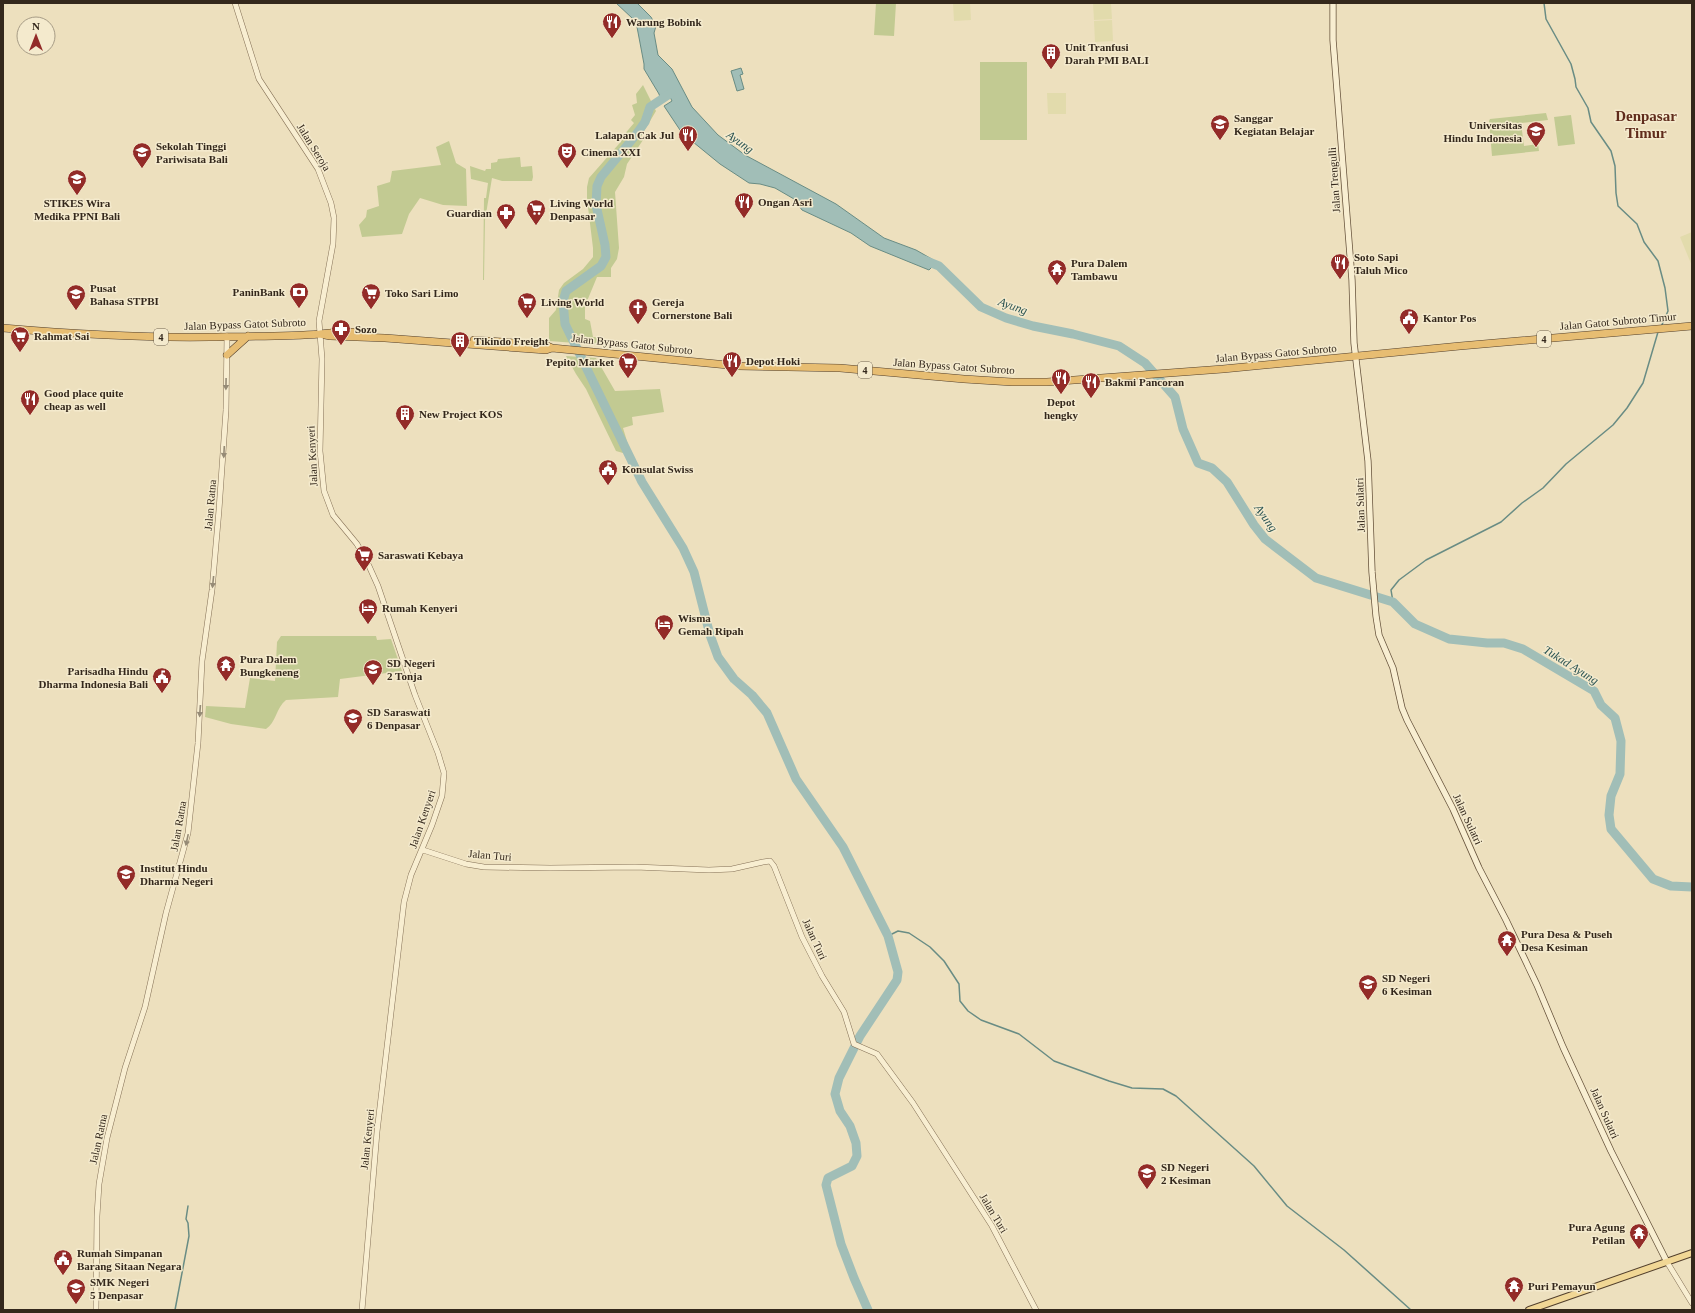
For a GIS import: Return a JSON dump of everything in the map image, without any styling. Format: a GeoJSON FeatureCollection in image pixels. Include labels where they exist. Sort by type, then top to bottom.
{"type":"FeatureCollection","features":[{"type":"Feature","properties":{"kind":"highway","name":"Jalan Gatot Subroto Timur"},"geometry":{"type":"LineString","coordinates":[[1356,356],[1692,326]]}},
{"type":"Feature","properties":{"kind":"highway","name":"Jalan Bypass Gatot Subroto"},"geometry":{"type":"LineString","coordinates":[[3,328],[135,337],[227,339],[248,336],[320,334],[332,331],[366,332],[537,344],[555,348],[738,366],[840,368],[1004,382],[1047,382],[1129,376],[1356,356]]}},
{"type":"Feature","properties":{"kind":"highway"},"geometry":{"type":"LineString","coordinates":[[227,355],[248,336]]}},
{"type":"Feature","properties":{"kind":"main road","name":"Jalan Trengulli"},"geometry":{"type":"LineString","coordinates":[[1333,3],[1333,40],[1356,356]]}},
{"type":"Feature","properties":{"kind":"main road","name":"Jalan Sulatri"},"geometry":{"type":"LineString","coordinates":[[1356,356],[1368,461],[1372,572],[1376,616],[1381,639],[1393,668],[1402,708],[1453,809],[1479,868],[1531,971],[1563,1047],[1611,1150],[1667,1262]]}},
{"type":"Feature","properties":{"kind":"main road"},"geometry":{"type":"LineString","coordinates":[[1528,1310],[1692,1253]]}},
{"type":"Feature","properties":{"kind":"street","name":"Jalan Seroja"},"geometry":{"type":"LineString","coordinates":[[236,3],[259,79],[318,169],[331,203],[334,218],[334,234],[320,317],[320,334]]}},
{"type":"Feature","properties":{"kind":"street","name":"Jalan Kenyeri"},"geometry":{"type":"LineString","coordinates":[[320,334],[322,359],[320,451],[324,491],[333,515],[357,544],[374,577],[414,695],[438,753],[444,773],[442,796],[423,850],[409,881],[402,913],[377,1132],[362,1310]]}},
{"type":"Feature","properties":{"kind":"street","name":"Jalan Ratna"},"geometry":{"type":"LineString","coordinates":[[96,1310],[96,1216],[104,1154],[122,1077],[145,1007],[166,913],[184,853],[190,820],[197,748],[202,661],[212,590],[219,510],[226,410],[227,339]]}},
{"type":"Feature","properties":{"kind":"street","name":"Jalan Turi"},"geometry":{"type":"LineString","coordinates":[[423,850],[466,864],[484,867],[550,868],[635,866],[709,870],[732,869],[770,861],[774,866],[802,937],[822,976],[844,1012],[852,1041],[856,1046],[878,1054],[913,1103],[992,1226],[1036,1310]]}},
{"type":"Feature","properties":{"kind":"street"},"geometry":{"type":"LineString","coordinates":[[1667,1262],[1692,1303]]}},
{"type":"Feature","properties":{"kind":"shaded area"},"geometry":{"type":"Polygon","coordinates":[[[953,3],[970,3],[971,20],[954,21],[953,3]]]}},
{"type":"Feature","properties":{"kind":"shaded area"},"geometry":{"type":"Polygon","coordinates":[[[1093,3],[1111,3],[1112,19],[1094,20],[1093,3]]]}},
{"type":"Feature","properties":{"kind":"shaded area"},"geometry":{"type":"Polygon","coordinates":[[[1112,20],[1113,41],[1095,42],[1094,21],[1112,20]]]}},
{"type":"Feature","properties":{"kind":"shaded area"},"geometry":{"type":"Polygon","coordinates":[[[1047,93],[1066,93],[1066,114],[1048,114],[1047,93]]]}},
{"type":"Feature","properties":{"kind":"shaded area"},"geometry":{"type":"Polygon","coordinates":[[[1692,232],[1692,266],[1680,237],[1692,232]]]}},
{"type":"Feature","properties":{"kind":"green space"},"geometry":{"type":"Polygon","coordinates":[[[876,3],[896,3],[894,36],[874,35],[876,3]]]}},
{"type":"Feature","properties":{"kind":"green space"},"geometry":{"type":"Polygon","coordinates":[[[980,62],[1027,62],[1027,140],[980,140],[980,62]]]}},
{"type":"Feature","properties":{"kind":"green space"},"geometry":{"type":"Polygon","coordinates":[[[643,85],[656,111],[640,138],[643,140],[627,164],[624,177],[615,192],[619,248],[617,259],[611,268],[611,277],[597,277],[585,306],[585,319],[590,321],[593,337],[602,337],[602,345],[549,341],[549,318],[556,310],[559,290],[564,283],[583,269],[593,257],[587,199],[589,178],[625,137],[623,136],[634,123],[631,120],[635,115],[632,105],[637,103],[636,94],[643,85]]]}},
{"type":"Feature","properties":{"kind":"green space"},"geometry":{"type":"Polygon","coordinates":[[[1546,113],[1548,120],[1521,123],[1524,146],[1538,144],[1539,151],[1492,156],[1490,119],[1546,113]]]}},
{"type":"Feature","properties":{"kind":"green space"},"geometry":{"type":"Polygon","coordinates":[[[1571,115],[1575,144],[1558,146],[1554,117],[1571,115]]]}},
{"type":"Feature","properties":{"kind":"green space"},"geometry":{"type":"Polygon","coordinates":[[[449,141],[456,163],[466,169],[467,206],[443,205],[420,198],[409,214],[402,234],[362,237],[359,225],[366,217],[367,210],[379,206],[377,186],[390,182],[392,171],[441,165],[436,147],[449,141]]]}},
{"type":"Feature","properties":{"kind":"green space"},"geometry":{"type":"Polygon","coordinates":[[[520,157],[521,167],[532,166],[532,181],[502,181],[492,178],[485,220],[483,280],[484,198],[486,198],[488,183],[471,179],[470,166],[485,171],[486,169],[491,169],[491,163],[497,162],[498,159],[520,157]]]}},
{"type":"Feature","properties":{"kind":"green space"},"geometry":{"type":"Polygon","coordinates":[[[566,356],[596,358],[615,391],[660,389],[664,412],[632,417],[633,425],[623,428],[630,451],[623,453],[616,451],[586,389],[566,356]]]}},
{"type":"Feature","properties":{"kind":"green space"},"geometry":{"type":"Polygon","coordinates":[[[281,636],[376,636],[377,640],[391,639],[402,671],[340,679],[338,697],[286,700],[280,707],[272,723],[266,729],[231,724],[205,717],[206,706],[245,708],[250,678],[275,681],[277,642],[281,636]]]}},
{"type":"Feature","properties":{"kind":"water"},"geometry":{"type":"Polygon","coordinates":[[[616,3],[637,3],[651,17],[656,26],[654,33],[658,55],[672,69],[692,107],[718,135],[745,155],[836,204],[884,238],[916,250],[937,262],[929,270],[870,246],[851,233],[802,210],[794,199],[775,188],[749,183],[720,164],[682,133],[664,106],[672,101],[670,97],[661,101],[659,94],[644,69],[637,27],[632,18],[616,3]]]}},
{"type":"Feature","properties":{"kind":"water"},"geometry":{"type":"Polygon","coordinates":[[[741,68],[743,74],[740,75],[744,89],[737,91],[731,71],[741,68]]]}},
{"type":"Feature","properties":{"kind":"waterway"},"geometry":{"type":"LineString","coordinates":[[1544,3],[1546,19],[1571,64],[1576,87],[1588,108],[1591,122],[1611,151],[1615,166],[1618,206],[1637,224],[1644,242],[1658,261],[1665,288],[1668,311],[1661,327]]}},
{"type":"Feature","properties":{"kind":"waterway"},"geometry":{"type":"LineString","coordinates":[[671,93],[650,107],[645,122],[601,177],[597,186],[596,205],[605,245],[606,257],[601,266],[566,291],[563,301],[565,324],[642,482],[683,548],[694,572],[710,635],[718,657],[734,679],[752,695],[767,713],[796,779],[843,847],[888,936],[898,972],[897,980],[860,1036],[839,1078],[835,1094],[840,1111],[850,1126],[856,1143],[857,1156],[852,1166],[828,1178],[826,1185],[841,1244],[868,1310]]}},
{"type":"Feature","properties":{"kind":"waterway","name":"Ayung"},"geometry":{"type":"LineString","coordinates":[[924,260],[939,266],[981,307],[1006,318],[1033,326],[1073,334],[1119,346],[1145,363],[1175,397],[1183,429],[1198,463],[1212,468],[1227,482],[1254,525],[1265,539],[1316,578],[1393,602],[1415,624],[1449,639],[1487,643],[1504,643],[1523,649],[1594,691],[1601,705],[1615,718],[1621,741],[1620,774],[1611,796],[1609,815],[1611,829],[1653,879],[1671,886],[1692,887]]}},
{"type":"Feature","properties":{"kind":"waterway"},"geometry":{"type":"LineString","coordinates":[[1393,602],[1391,590],[1399,580],[1426,560],[1501,522],[1522,503],[1543,488],[1566,464],[1613,425],[1627,408],[1643,383],[1658,332]]}},
{"type":"Feature","properties":{"kind":"waterway"},"geometry":{"type":"LineString","coordinates":[[888,936],[898,931],[909,933],[930,947],[944,961],[959,984],[960,1001],[968,1011],[981,1020],[1019,1034],[1054,1061],[1132,1088],[1163,1089],[1176,1096],[1254,1166],[1287,1206],[1344,1250],[1411,1310]]}},
{"type":"Feature","properties":{"kind":"waterway"},"geometry":{"type":"LineString","coordinates":[[175,1310],[189,1236],[188,1223],[186,1219],[188,1206]]}},
{"type":"Feature","properties":{"kind":"place","name":"Warung Bobink"},"geometry":{"type":"Point","coordinates":[612,39]}},
{"type":"Feature","properties":{"kind":"place","name":"Unit Tranfusi Darah PMI BALI"},"geometry":{"type":"Point","coordinates":[1051,70]}},
{"type":"Feature","properties":{"kind":"place","name":"Sanggar Kegiatan Belajar"},"geometry":{"type":"Point","coordinates":[1220,141]}},
{"type":"Feature","properties":{"kind":"place","name":"Universitas Hindu Indonesia"},"geometry":{"type":"Point","coordinates":[1536,148]}},
{"type":"Feature","properties":{"kind":"place","name":"Lalapan Cak Jul"},"geometry":{"type":"Point","coordinates":[688,152]}},
{"type":"Feature","properties":{"kind":"place","name":"Sekolah Tinggi Pariwisata Bali"},"geometry":{"type":"Point","coordinates":[142,169]}},
{"type":"Feature","properties":{"kind":"place","name":"Cinema XXI"},"geometry":{"type":"Point","coordinates":[567,169]}},
{"type":"Feature","properties":{"kind":"place","name":"STIKES Wira Medika PPNI Bali"},"geometry":{"type":"Point","coordinates":[77,196]}},
{"type":"Feature","properties":{"kind":"place","name":"Ongan Asri"},"geometry":{"type":"Point","coordinates":[744,219]}},
{"type":"Feature","properties":{"kind":"place","name":"Living World Denpasar"},"geometry":{"type":"Point","coordinates":[536,226]}},
{"type":"Feature","properties":{"kind":"place","name":"Guardian"},"geometry":{"type":"Point","coordinates":[506,230]}},
{"type":"Feature","properties":{"kind":"place","name":"Soto Sapi Taluh Mico"},"geometry":{"type":"Point","coordinates":[1340,280]}},
{"type":"Feature","properties":{"kind":"place","name":"Pura Dalem Tambawu"},"geometry":{"type":"Point","coordinates":[1057,286]}},
{"type":"Feature","properties":{"kind":"place","name":"PaninBank"},"geometry":{"type":"Point","coordinates":[299,309]}},
{"type":"Feature","properties":{"kind":"place","name":"Toko Sari Limo"},"geometry":{"type":"Point","coordinates":[371,310]}},
{"type":"Feature","properties":{"kind":"place","name":"Pusat Bahasa STPBI"},"geometry":{"type":"Point","coordinates":[76,311]}},
{"type":"Feature","properties":{"kind":"place","name":"Living World"},"geometry":{"type":"Point","coordinates":[527,319]}},
{"type":"Feature","properties":{"kind":"place","name":"Gereja Cornerstone Bali"},"geometry":{"type":"Point","coordinates":[638,325]}},
{"type":"Feature","properties":{"kind":"place","name":"Kantor Pos"},"geometry":{"type":"Point","coordinates":[1409,335]}},
{"type":"Feature","properties":{"kind":"place","name":"Sozo"},"geometry":{"type":"Point","coordinates":[341,346]}},
{"type":"Feature","properties":{"kind":"place","name":"Rahmat Sai"},"geometry":{"type":"Point","coordinates":[20,353]}},
{"type":"Feature","properties":{"kind":"place","name":"Tikindo Freight"},"geometry":{"type":"Point","coordinates":[460,358]}},
{"type":"Feature","properties":{"kind":"place","name":"Depot Hoki"},"geometry":{"type":"Point","coordinates":[732,378]}},
{"type":"Feature","properties":{"kind":"place","name":"Pepito Market"},"geometry":{"type":"Point","coordinates":[628,379]}},
{"type":"Feature","properties":{"kind":"place","name":"Depot hengky"},"geometry":{"type":"Point","coordinates":[1061,395]}},
{"type":"Feature","properties":{"kind":"place","name":"Bakmi Pancoran"},"geometry":{"type":"Point","coordinates":[1091,399]}},
{"type":"Feature","properties":{"kind":"place","name":"Good place quite cheap as well"},"geometry":{"type":"Point","coordinates":[30,416]}},
{"type":"Feature","properties":{"kind":"place","name":"New Project KOS"},"geometry":{"type":"Point","coordinates":[405,431]}},
{"type":"Feature","properties":{"kind":"place","name":"Konsulat Swiss"},"geometry":{"type":"Point","coordinates":[608,486]}},
{"type":"Feature","properties":{"kind":"place","name":"Saraswati Kebaya"},"geometry":{"type":"Point","coordinates":[364,572]}},
{"type":"Feature","properties":{"kind":"place","name":"Rumah Kenyeri"},"geometry":{"type":"Point","coordinates":[368,625]}},
{"type":"Feature","properties":{"kind":"place","name":"Wisma Gemah Ripah"},"geometry":{"type":"Point","coordinates":[664,641]}},
{"type":"Feature","properties":{"kind":"place","name":"Pura Dalem Bungkeneng"},"geometry":{"type":"Point","coordinates":[226,682]}},
{"type":"Feature","properties":{"kind":"place","name":"SD Negeri 2 Tonja"},"geometry":{"type":"Point","coordinates":[373,686]}},
{"type":"Feature","properties":{"kind":"place","name":"Parisadha Hindu Dharma Indonesia Bali"},"geometry":{"type":"Point","coordinates":[162,694]}},
{"type":"Feature","properties":{"kind":"place","name":"SD Saraswati 6 Denpasar"},"geometry":{"type":"Point","coordinates":[353,735]}},
{"type":"Feature","properties":{"kind":"place","name":"Institut Hindu Dharma Negeri"},"geometry":{"type":"Point","coordinates":[126,891]}},
{"type":"Feature","properties":{"kind":"place","name":"Pura Desa & Puseh Desa Kesiman"},"geometry":{"type":"Point","coordinates":[1507,957]}},
{"type":"Feature","properties":{"kind":"place","name":"SD Negeri 6 Kesiman"},"geometry":{"type":"Point","coordinates":[1368,1001]}},
{"type":"Feature","properties":{"kind":"place","name":"SD Negeri 2 Kesiman"},"geometry":{"type":"Point","coordinates":[1147,1190]}},
{"type":"Feature","properties":{"kind":"place","name":"Pura Agung Petilan"},"geometry":{"type":"Point","coordinates":[1639,1250]}},
{"type":"Feature","properties":{"kind":"place","name":"Rumah Simpanan Barang Sitaan Negara"},"geometry":{"type":"Point","coordinates":[63,1276]}},
{"type":"Feature","properties":{"kind":"place","name":"Puri Pemayun"},"geometry":{"type":"Point","coordinates":[1514,1303]}},
{"type":"Feature","properties":{"kind":"place","name":"SMK Negeri 5 Denpasar"},"geometry":{"type":"Point","coordinates":[76,1305]}},
{"type":"Feature","properties":{"kind":"district","name":"Denpasar Timur"},"geometry":{"type":"Point","coordinates":[1646,124]}},
{"type":"Feature","properties":{"kind":"water label","name":"Tukad Ayung"},"geometry":{"type":"Point","coordinates":[1571,665]}}]}
